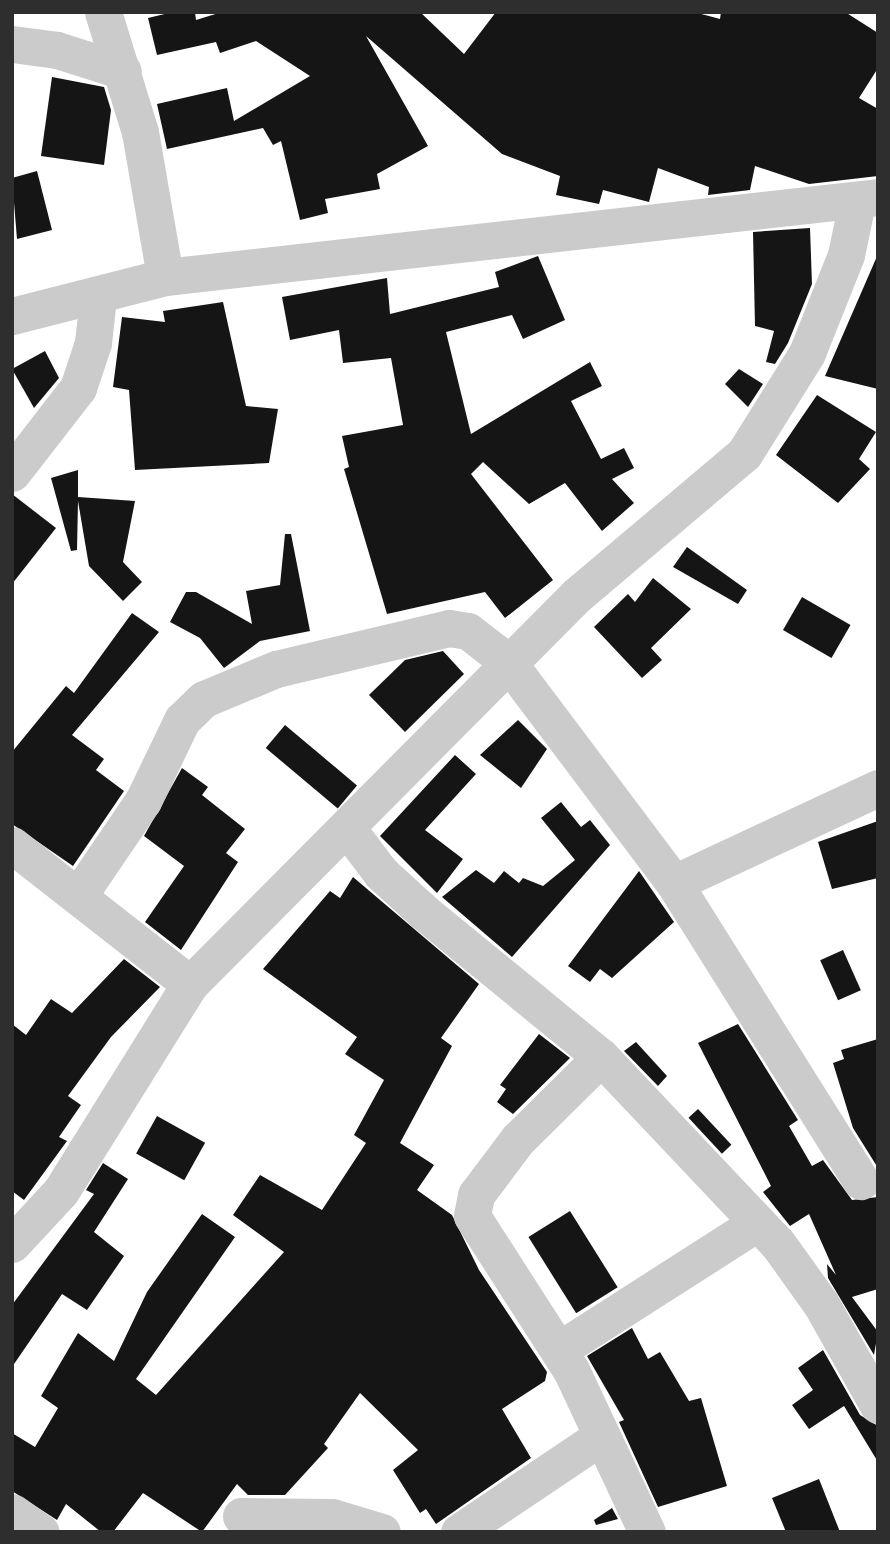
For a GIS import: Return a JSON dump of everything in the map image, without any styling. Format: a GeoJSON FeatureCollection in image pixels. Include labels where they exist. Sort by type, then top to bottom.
{"type":"FeatureCollection","features":[{"type":"Feature","properties":{"kind":"street"},"geometry":{"type":"LineString","coordinates":[[103,12],[123,71],[165,277]]}},
{"type":"Feature","properties":{"kind":"street"},"geometry":{"type":"LineString","coordinates":[[12,44],[57,50],[123,71]]}},
{"type":"Feature","properties":{"kind":"street"},"geometry":{"type":"LineString","coordinates":[[12,316],[98,297],[165,277],[867,200],[807,353],[768,423],[723,476],[577,595],[190,984],[61,1191],[12,1244]]}},
{"type":"Feature","properties":{"kind":"street"},"geometry":{"type":"LineString","coordinates":[[12,473],[78,388],[93,343],[98,297]]}},
{"type":"Feature","properties":{"kind":"street"},"geometry":{"type":"LineString","coordinates":[[79,895],[143,801],[182,720],[227,684],[449,628],[468,631],[508,662],[674,883],[861,1181]]}},
{"type":"Feature","properties":{"kind":"street"},"geometry":{"type":"LineString","coordinates":[[674,883],[878,788]]}},
{"type":"Feature","properties":{"kind":"street"},"geometry":{"type":"LineString","coordinates":[[347,828],[381,873],[425,913],[601,1057],[757,1223],[821,1304],[878,1405]]}},
{"type":"Feature","properties":{"kind":"street"},"geometry":{"type":"LineString","coordinates":[[12,845],[190,984]]}},
{"type":"Feature","properties":{"kind":"street"},"geometry":{"type":"LineString","coordinates":[[601,1057],[518,1139],[472,1205],[473,1226],[560,1349],[646,1532]]}},
{"type":"Feature","properties":{"kind":"street"},"geometry":{"type":"LineString","coordinates":[[560,1349],[757,1223]]}},
{"type":"Feature","properties":{"kind":"street"},"geometry":{"type":"LineString","coordinates":[[459,1532],[602,1436]]}},
{"type":"Feature","properties":{"kind":"street"},"geometry":{"type":"LineString","coordinates":[[12,1512],[41,1532]]}},
{"type":"Feature","properties":{"kind":"street"},"geometry":{"type":"LineString","coordinates":[[242,1516],[332,1517],[382,1532]]}},
{"type":"Feature","properties":{"kind":"building"},"geometry":{"type":"Polygon","coordinates":[[[173,12],[195,12],[196,20],[222,12],[420,12],[464,54],[496,12],[694,12],[720,19],[721,12],[845,12],[878,33],[878,68],[859,98],[878,109],[878,176],[809,184],[755,166],[750,190],[708,195],[709,187],[658,168],[649,202],[603,190],[599,204],[556,195],[560,176],[502,154],[366,36],[428,146],[377,174],[380,189],[325,199],[328,213],[300,220],[281,141],[273,145],[263,128],[167,149],[157,104],[227,88],[234,121],[310,76],[256,41],[220,53],[216,42],[157,55],[148,18],[173,12]]]}},
{"type":"Feature","properties":{"kind":"building"},"geometry":{"type":"Polygon","coordinates":[[[52,77],[104,87],[111,110],[104,165],[41,156],[52,77]]]}},
{"type":"Feature","properties":{"kind":"building"},"geometry":{"type":"Polygon","coordinates":[[[37,171],[52,230],[17,239],[12,178],[37,171]]]}},
{"type":"Feature","properties":{"kind":"building"},"geometry":{"type":"Polygon","coordinates":[[[810,228],[812,284],[788,343],[775,364],[766,362],[774,331],[755,326],[753,232],[810,228]]]}},
{"type":"Feature","properties":{"kind":"building"},"geometry":{"type":"Polygon","coordinates":[[[878,254],[878,389],[825,376],[878,254]]]}},
{"type":"Feature","properties":{"kind":"building"},"geometry":{"type":"Polygon","coordinates":[[[538,256],[565,320],[523,339],[512,315],[446,332],[471,434],[590,362],[602,386],[571,401],[601,459],[624,448],[634,468],[612,479],[634,503],[602,531],[565,483],[529,504],[483,462],[471,474],[553,580],[505,618],[485,592],[387,614],[344,469],[349,467],[342,436],[403,425],[391,358],[343,363],[339,330],[290,340],[282,297],[387,278],[390,314],[499,287],[495,272],[538,256]]]}},
{"type":"Feature","properties":{"kind":"building"},"geometry":{"type":"Polygon","coordinates":[[[223,302],[246,406],[278,409],[269,463],[135,470],[129,390],[113,387],[122,317],[165,322],[163,311],[223,302]]]}},
{"type":"Feature","properties":{"kind":"building"},"geometry":{"type":"Polygon","coordinates":[[[45,351],[59,378],[34,408],[12,369],[45,351]]]}},
{"type":"Feature","properties":{"kind":"building"},"geometry":{"type":"Polygon","coordinates":[[[739,369],[763,384],[748,407],[725,384],[739,369]]]}},
{"type":"Feature","properties":{"kind":"building"},"geometry":{"type":"Polygon","coordinates":[[[817,395],[876,432],[859,459],[870,469],[838,503],[776,455],[817,395]]]}},
{"type":"Feature","properties":{"kind":"building"},"geometry":{"type":"Polygon","coordinates":[[[78,470],[78,497],[135,501],[123,562],[142,582],[123,601],[89,566],[78,501],[77,550],[71,551],[51,478],[78,470]]]}},
{"type":"Feature","properties":{"kind":"building"},"geometry":{"type":"Polygon","coordinates":[[[12,494],[56,528],[12,584],[12,494]]]}},
{"type":"Feature","properties":{"kind":"building"},"geometry":{"type":"Polygon","coordinates":[[[285,534],[291,534],[310,631],[260,641],[224,668],[200,638],[170,622],[186,592],[196,592],[252,624],[246,591],[280,585],[285,534]]]}},
{"type":"Feature","properties":{"kind":"building"},"geometry":{"type":"Polygon","coordinates":[[[687,547],[747,590],[738,604],[673,567],[687,547]]]}},
{"type":"Feature","properties":{"kind":"building"},"geometry":{"type":"Polygon","coordinates":[[[653,578],[691,609],[651,648],[662,660],[642,678],[594,627],[628,594],[635,602],[653,578]]]}},
{"type":"Feature","properties":{"kind":"building"},"geometry":{"type":"Polygon","coordinates":[[[802,597],[850,625],[831,658],[783,630],[802,597]]]}},
{"type":"Feature","properties":{"kind":"building"},"geometry":{"type":"Polygon","coordinates":[[[132,613],[159,632],[72,735],[104,759],[96,770],[124,791],[73,866],[12,824],[12,752],[66,686],[74,693],[132,613]]]}},
{"type":"Feature","properties":{"kind":"building"},"geometry":{"type":"Polygon","coordinates":[[[443,651],[464,674],[405,732],[369,695],[405,660],[443,651]]]}},
{"type":"Feature","properties":{"kind":"building"},"geometry":{"type":"Polygon","coordinates":[[[518,720],[547,749],[521,788],[480,755],[518,720]]]}},
{"type":"Feature","properties":{"kind":"building"},"geometry":{"type":"Polygon","coordinates":[[[285,725],[357,785],[338,808],[266,748],[285,725]]]}},
{"type":"Feature","properties":{"kind":"building"},"geometry":{"type":"Polygon","coordinates":[[[455,755],[476,774],[425,830],[463,859],[437,893],[380,836],[455,755]]]}},
{"type":"Feature","properties":{"kind":"building"},"geometry":{"type":"Polygon","coordinates":[[[182,768],[208,787],[202,795],[245,829],[226,853],[238,862],[181,950],[145,922],[184,866],[144,836],[182,768]]]}},
{"type":"Feature","properties":{"kind":"building"},"geometry":{"type":"Polygon","coordinates":[[[561,802],[581,827],[590,820],[610,845],[512,957],[442,897],[476,870],[494,883],[504,871],[519,883],[523,878],[543,886],[575,860],[541,818],[561,802]]]}},
{"type":"Feature","properties":{"kind":"building"},"geometry":{"type":"Polygon","coordinates":[[[878,821],[878,878],[832,889],[818,842],[878,821]]]}},
{"type":"Feature","properties":{"kind":"building"},"geometry":{"type":"Polygon","coordinates":[[[639,871],[674,922],[612,978],[600,969],[590,982],[568,966],[639,871]]]}},
{"type":"Feature","properties":{"kind":"building"},"geometry":{"type":"Polygon","coordinates":[[[353,877],[479,984],[441,1038],[452,1046],[400,1143],[434,1165],[417,1190],[452,1215],[479,1270],[547,1372],[545,1381],[502,1409],[531,1458],[436,1524],[426,1509],[420,1513],[393,1470],[418,1450],[360,1393],[324,1444],[328,1448],[285,1495],[248,1495],[237,1484],[202,1532],[143,1493],[113,1532],[101,1532],[66,1504],[57,1520],[12,1491],[12,1433],[35,1447],[58,1408],[41,1396],[78,1333],[114,1361],[147,1292],[202,1214],[235,1237],[136,1379],[156,1395],[284,1252],[233,1215],[260,1175],[322,1210],[366,1143],[354,1135],[384,1080],[345,1054],[357,1037],[263,969],[330,891],[340,898],[353,877]]]}},
{"type":"Feature","properties":{"kind":"building"},"geometry":{"type":"Polygon","coordinates":[[[843,950],[861,990],[838,1000],[820,960],[843,950]]]}},
{"type":"Feature","properties":{"kind":"building"},"geometry":{"type":"Polygon","coordinates":[[[124,959],[160,987],[111,1037],[68,1096],[81,1105],[59,1137],[67,1141],[24,1200],[12,1191],[12,1024],[26,1035],[51,999],[72,1013],[124,959]]]}},
{"type":"Feature","properties":{"kind":"building"},"geometry":{"type":"Polygon","coordinates":[[[738,1024],[798,1120],[789,1126],[812,1166],[823,1160],[852,1200],[878,1197],[878,1289],[852,1297],[878,1332],[874,1355],[828,1278],[827,1264],[836,1275],[809,1214],[790,1226],[763,1192],[771,1186],[698,1043],[738,1024]]]}},
{"type":"Feature","properties":{"kind":"building"},"geometry":{"type":"Polygon","coordinates":[[[539,1034],[570,1058],[513,1114],[497,1102],[506,1089],[500,1085],[539,1034]]]}},
{"type":"Feature","properties":{"kind":"building"},"geometry":{"type":"Polygon","coordinates":[[[878,1039],[878,1168],[853,1128],[833,1063],[844,1059],[841,1050],[878,1039]]]}},
{"type":"Feature","properties":{"kind":"building"},"geometry":{"type":"Polygon","coordinates":[[[636,1042],[667,1076],[658,1086],[624,1051],[636,1042]]]}},
{"type":"Feature","properties":{"kind":"building"},"geometry":{"type":"Polygon","coordinates":[[[698,1109],[731,1145],[722,1154],[688,1118],[698,1109]]]}},
{"type":"Feature","properties":{"kind":"building"},"geometry":{"type":"Polygon","coordinates":[[[157,1116],[205,1143],[184,1180],[136,1154],[157,1116]]]}},
{"type":"Feature","properties":{"kind":"building"},"geometry":{"type":"Polygon","coordinates":[[[103,1163],[128,1179],[94,1232],[124,1256],[87,1310],[62,1294],[12,1367],[12,1305],[94,1194],[86,1190],[103,1163]]]}},
{"type":"Feature","properties":{"kind":"building"},"geometry":{"type":"Polygon","coordinates":[[[570,1211],[618,1287],[576,1313],[528,1237],[570,1211]]]}},
{"type":"Feature","properties":{"kind":"building"},"geometry":{"type":"Polygon","coordinates":[[[632,1328],[648,1359],[660,1352],[689,1401],[701,1398],[727,1486],[658,1507],[619,1422],[624,1420],[587,1356],[632,1328]]]}},
{"type":"Feature","properties":{"kind":"building"},"geometry":{"type":"Polygon","coordinates":[[[823,1350],[860,1415],[878,1426],[878,1462],[844,1406],[809,1429],[792,1405],[813,1390],[798,1368],[823,1350]]]}},
{"type":"Feature","properties":{"kind":"building"},"geometry":{"type":"Polygon","coordinates":[[[819,1479],[840,1532],[786,1532],[772,1498],[819,1479]]]}},
{"type":"Feature","properties":{"kind":"building"},"geometry":{"type":"Polygon","coordinates":[[[612,1508],[618,1519],[596,1525],[594,1520],[612,1508]]]}}]}
